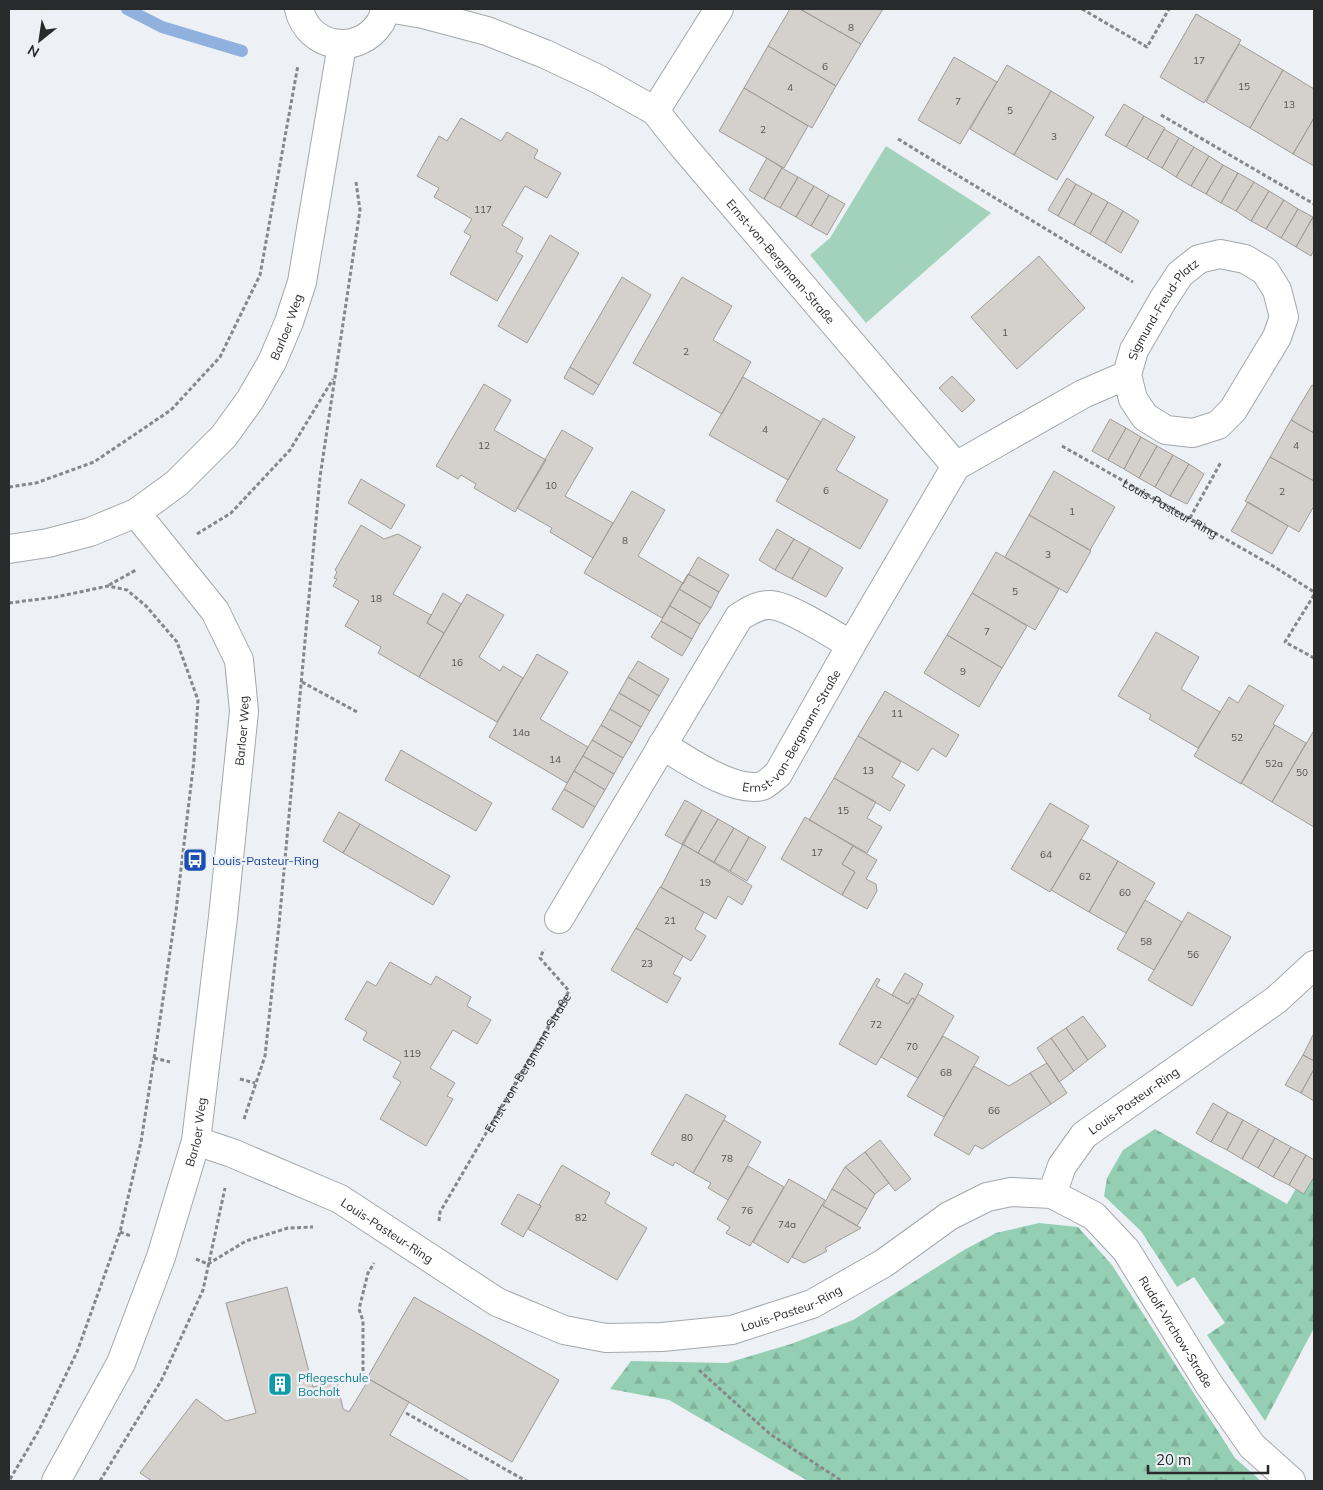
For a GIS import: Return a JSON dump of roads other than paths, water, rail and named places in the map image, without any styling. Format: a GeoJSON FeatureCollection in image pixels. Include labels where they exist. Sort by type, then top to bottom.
{"type":"FeatureCollection","features":[{"type":"Feature","properties":{"kind":"street"},"geometry":{"type":"LineString","coordinates":[[303,18],[317,37],[329,43],[342,44],[357,42],[371,34],[381,22],[386,9]]}},
{"type":"Feature","properties":{"kind":"street","name":"Ernst-von-Bergmann-Straße"},"geometry":{"type":"LineString","coordinates":[[394,9],[423,14],[487,31],[545,54],[598,79],[655,111],[956,466],[778,774],[764,786],[745,787],[725,781],[662,745]]}},
{"type":"Feature","properties":{"kind":"street"},"geometry":{"type":"LineString","coordinates":[[655,111],[719,9]]}},
{"type":"Feature","properties":{"kind":"street","name":"Barloer Weg"},"geometry":{"type":"LineString","coordinates":[[56,1481],[121,1363],[161,1257],[196,1141],[223,917],[244,711],[239,660],[215,610],[136,513],[177,483],[224,436],[250,400],[272,362],[289,322],[302,282],[342,44]]}},
{"type":"Feature","properties":{"kind":"street","name":"Sigmund-Freud-Platz"},"geometry":{"type":"LineString","coordinates":[[1220,254],[1245,259],[1265,271],[1277,290],[1284,316],[1277,337],[1234,410],[1218,425],[1193,433],[1166,430],[1145,417],[1134,398],[1127,376],[1134,350],[1180,274],[1200,259],[1220,254]]}},
{"type":"Feature","properties":{"kind":"street","name":"Sigmund-Freud-Platz"},"geometry":{"type":"LineString","coordinates":[[956,466],[1083,394],[1127,376]]}},
{"type":"Feature","properties":{"kind":"street"},"geometry":{"type":"LineString","coordinates":[[9,548],[48,544],[90,532],[136,513]]}},
{"type":"Feature","properties":{"kind":"street"},"geometry":{"type":"LineString","coordinates":[[559,919],[739,617],[754,607],[772,605],[788,610],[851,645]]}},
{"type":"Feature","properties":{"kind":"street","name":"Louis-Pasteur-Ring"},"geometry":{"type":"LineString","coordinates":[[196,1141],[232,1153],[340,1199],[497,1302],[564,1330],[606,1338],[662,1337],[732,1330],[812,1304],[884,1263],[950,1216],[988,1197],[1011,1192],[1052,1194],[1062,1166],[1084,1136],[1276,1000],[1314,965]]}},
{"type":"Feature","properties":{"kind":"street","name":"Rudolf-Virchow-Straße"},"geometry":{"type":"LineString","coordinates":[[1052,1194],[1094,1216],[1126,1250],[1208,1383],[1252,1446],[1291,1481]]}},
{"type":"Feature","properties":{"kind":"waterway"},"geometry":{"type":"LineString","coordinates":[[127,9],[162,27],[242,51]]}},
{"type":"Feature","properties":{"kind":"place","name":"Louis-Pasteur-Ring"},"geometry":{"type":"Point","coordinates":[195,860]}},
{"type":"Feature","properties":{"kind":"place","name":"Pflegeschule Bocholt"},"geometry":{"type":"Point","coordinates":[280,1384]}}]}
